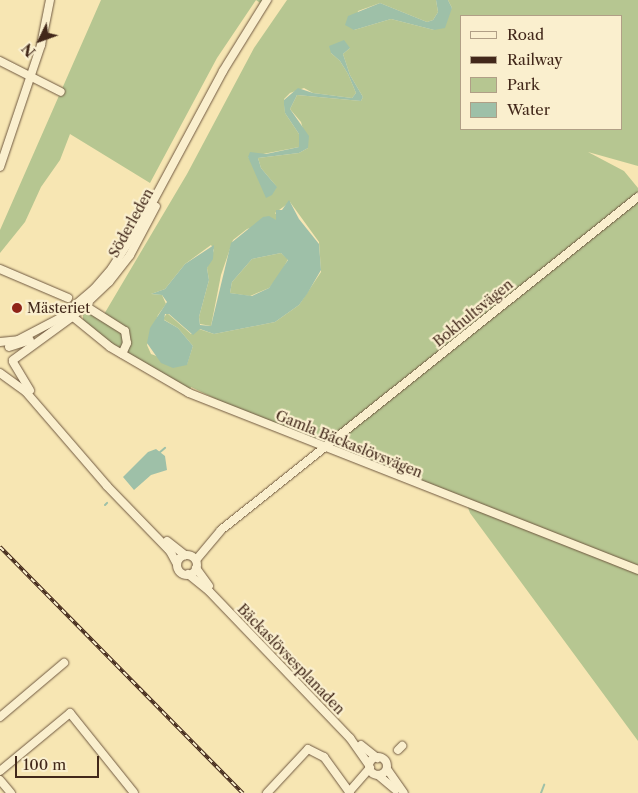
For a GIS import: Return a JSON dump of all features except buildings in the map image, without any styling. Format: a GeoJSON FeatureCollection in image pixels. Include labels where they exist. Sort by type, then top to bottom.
{"type":"FeatureCollection","features":[{"type":"Feature","properties":{"kind":"street"},"geometry":{"type":"LineString","coordinates":[[0,167],[3,152],[31,75],[50,0]]}},
{"type":"Feature","properties":{"kind":"street","name":"Söderleden"},"geometry":{"type":"LineString","coordinates":[[0,373],[69,315],[94,289],[126,248],[199,117],[222,71],[267,0]]}},
{"type":"Feature","properties":{"kind":"street"},"geometry":{"type":"LineString","coordinates":[[0,62],[31,75],[61,92]]}},
{"type":"Feature","properties":{"kind":"street","name":"Bokhultsvägen"},"geometry":{"type":"LineString","coordinates":[[192,560],[221,530],[638,197]]}},
{"type":"Feature","properties":{"kind":"street"},"geometry":{"type":"LineString","coordinates":[[0,269],[68,298]]}},
{"type":"Feature","properties":{"kind":"street"},"geometry":{"type":"LineString","coordinates":[[90,310],[125,332],[127,343],[122,354]]}},
{"type":"Feature","properties":{"kind":"street","name":"Söderleden"},"geometry":{"type":"LineString","coordinates":[[13,361],[4,344],[23,338],[69,315]]}},
{"type":"Feature","properties":{"kind":"street","name":"Gamla Bäckaslövsvägen"},"geometry":{"type":"LineString","coordinates":[[69,315],[122,354],[189,393],[324,448],[638,570]]}},
{"type":"Feature","properties":{"kind":"street","name":"Bäckaslövsesplanaden"},"geometry":{"type":"LineString","coordinates":[[13,361],[31,392],[97,468],[161,535],[192,560],[236,614],[376,758],[385,760],[387,769],[404,793]]}},
{"type":"Feature","properties":{"kind":"street","name":"Bäckaslövsesplanaden"},"geometry":{"type":"LineString","coordinates":[[0,373],[26,392],[107,486],[170,551],[180,572],[188,574],[209,592],[350,738],[373,771],[399,793]]}},
{"type":"Feature","properties":{"kind":"street"},"geometry":{"type":"LineString","coordinates":[[177,564],[192,560]]}},
{"type":"Feature","properties":{"kind":"street"},"geometry":{"type":"LineString","coordinates":[[188,574],[192,560]]}},
{"type":"Feature","properties":{"kind":"street"},"geometry":{"type":"LineString","coordinates":[[0,717],[64,662]]}},
{"type":"Feature","properties":{"kind":"street"},"geometry":{"type":"LineString","coordinates":[[0,772],[70,713],[134,793]]}},
{"type":"Feature","properties":{"kind":"street"},"geometry":{"type":"LineString","coordinates":[[266,793],[308,749],[324,757],[350,792],[363,778],[373,771],[387,769]]}},
{"type":"Feature","properties":{"kind":"street"},"geometry":{"type":"LineString","coordinates":[[373,771],[376,758]]}},
{"type":"Feature","properties":{"kind":"street"},"geometry":{"type":"LineString","coordinates":[[0,780],[11,793]]}},
{"type":"Feature","properties":{"kind":"green space"},"geometry":{"type":"Polygon","coordinates":[[[101,0],[256,0],[217,58],[150,183],[70,134],[60,160],[41,187],[25,222],[0,253],[0,230],[101,0]]]}},
{"type":"Feature","properties":{"kind":"green space"},"geometry":{"type":"Polygon","coordinates":[[[256,0],[267,0],[263,5],[256,0]]]}},
{"type":"Feature","properties":{"kind":"green space"},"geometry":{"type":"Polygon","coordinates":[[[287,0],[436,0],[438,12],[433,20],[427,22],[380,3],[358,11],[354,30],[391,19],[434,30],[452,8],[448,0],[638,0],[638,166],[588,152],[624,171],[638,188],[638,741],[470,513],[464,497],[226,404],[191,387],[189,393],[122,354],[83,320],[83,313],[91,306],[103,316],[187,174],[254,48],[287,0]],[[350,48],[331,53],[340,61],[348,74],[356,93],[352,98],[313,93],[304,88],[290,93],[284,99],[285,113],[299,134],[299,147],[248,157],[277,187],[261,168],[258,158],[299,153],[308,148],[301,122],[290,109],[297,95],[361,101],[363,97],[350,75],[343,54],[350,48]],[[290,202],[275,213],[278,216],[276,220],[247,229],[233,240],[221,275],[211,326],[200,324],[199,317],[209,280],[207,268],[214,250],[211,245],[185,264],[165,289],[151,294],[162,295],[166,304],[158,315],[147,345],[151,354],[180,365],[187,364],[193,346],[178,328],[163,319],[167,313],[191,334],[199,329],[214,334],[275,322],[299,305],[321,272],[319,242],[290,202]]]}},
{"type":"Feature","properties":{"kind":"green space"},"geometry":{"type":"Polygon","coordinates":[[[281,253],[288,259],[280,275],[269,288],[250,296],[230,293],[232,282],[252,259],[281,253]]]}},
{"type":"Feature","properties":{"kind":"water"},"geometry":{"type":"Polygon","coordinates":[[[436,0],[448,0],[452,8],[445,28],[434,30],[391,19],[354,30],[345,25],[348,16],[380,3],[427,22],[433,20],[438,12],[436,0]]]}},
{"type":"Feature","properties":{"kind":"water"},"geometry":{"type":"Polygon","coordinates":[[[344,40],[350,48],[343,54],[350,75],[363,97],[361,101],[297,95],[290,109],[309,136],[308,148],[299,153],[258,158],[261,168],[277,187],[272,195],[266,198],[248,157],[250,152],[266,154],[299,147],[299,134],[285,113],[284,105],[284,100],[298,88],[313,93],[352,98],[356,93],[348,74],[340,61],[331,53],[329,46],[344,40]]]}},
{"type":"Feature","properties":{"kind":"water"},"geometry":{"type":"Polygon","coordinates":[[[289,200],[299,219],[319,244],[321,270],[299,305],[275,322],[214,334],[200,329],[193,335],[169,314],[165,314],[164,320],[178,328],[193,346],[187,365],[173,368],[161,363],[147,343],[150,328],[167,302],[162,295],[151,294],[165,289],[185,264],[214,245],[213,259],[207,268],[209,280],[199,317],[200,325],[211,326],[231,243],[263,217],[269,216],[276,220],[276,210],[282,210],[289,200]],[[281,253],[252,259],[232,282],[230,293],[252,296],[269,288],[288,260],[281,253]]]}},
{"type":"Feature","properties":{"kind":"water"},"geometry":{"type":"Polygon","coordinates":[[[156,449],[165,456],[167,470],[151,475],[134,490],[123,477],[148,452],[156,449]]]}},
{"type":"Feature","properties":{"kind":"waterway"},"geometry":{"type":"LineString","coordinates":[[159,453],[165,448]]}},
{"type":"Feature","properties":{"kind":"waterway"},"geometry":{"type":"LineString","coordinates":[[541,793],[544,785]]}},
{"type":"Feature","properties":{"kind":"railway"},"geometry":{"type":"LineString","coordinates":[[0,547],[243,793]]}},
{"type":"Feature","properties":{"kind":"place","name":"Mästeriet"},"geometry":{"type":"Point","coordinates":[17,308]}}]}
